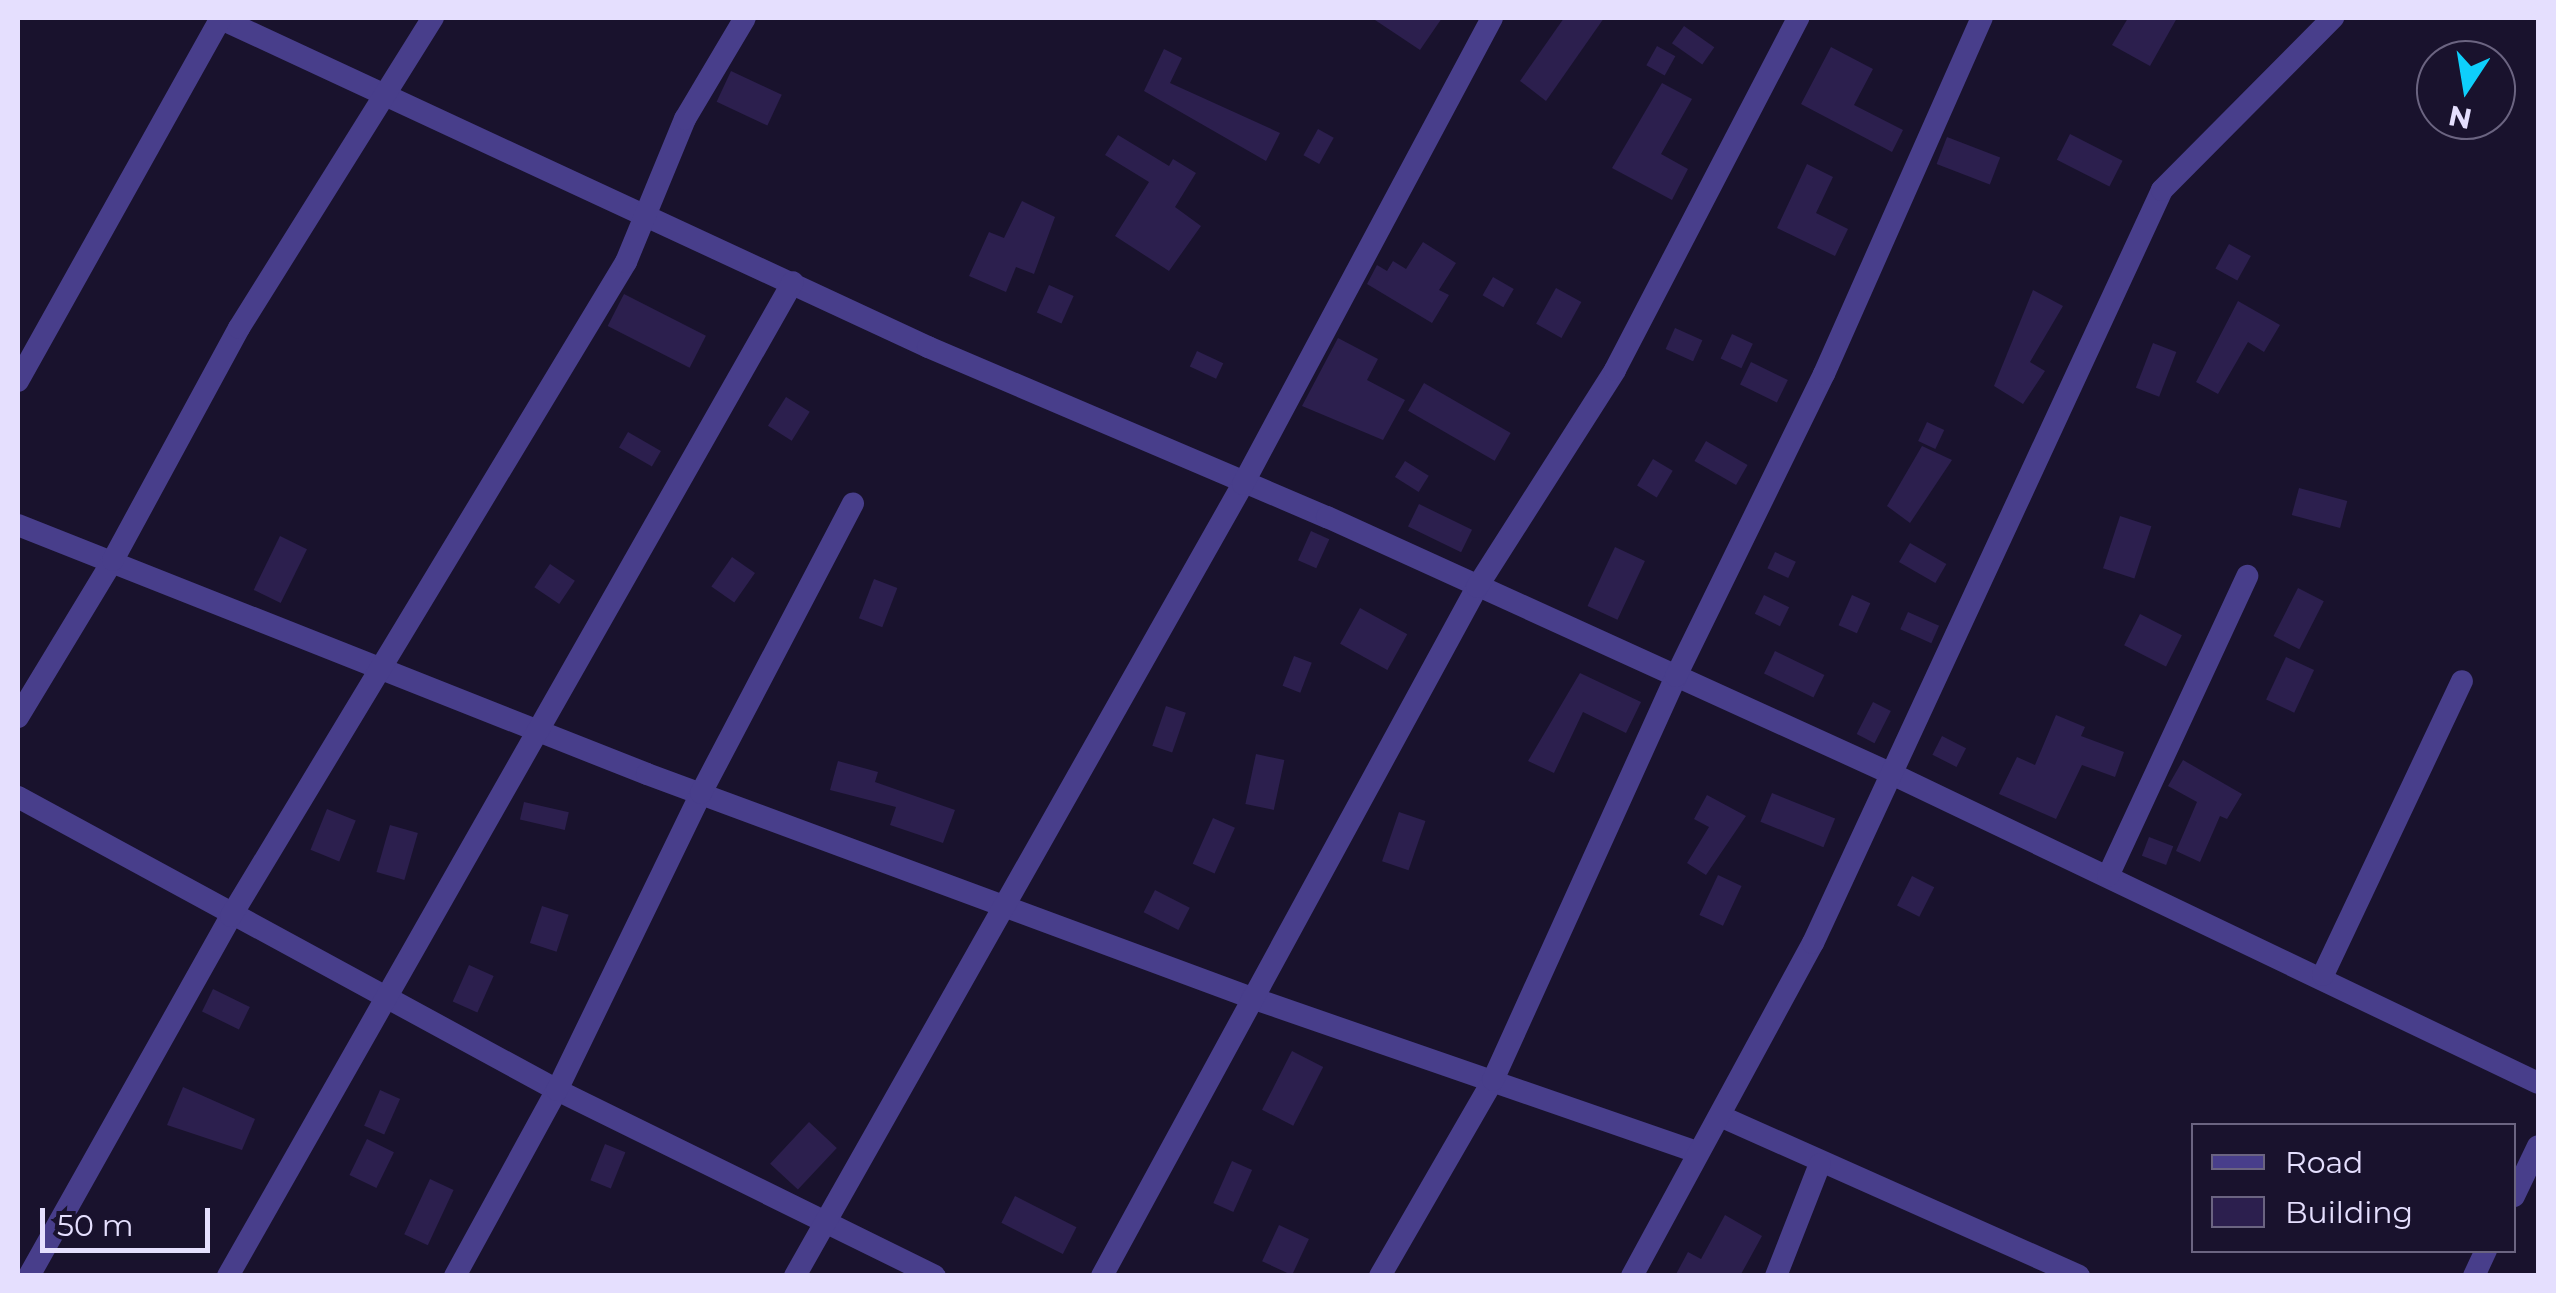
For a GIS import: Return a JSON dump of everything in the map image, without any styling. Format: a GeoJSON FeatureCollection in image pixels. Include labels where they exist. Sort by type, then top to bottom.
{"type":"FeatureCollection","features":[{"type":"Feature","properties":{"kind":"street"},"geometry":{"type":"LineString","coordinates":[[18,380],[220,18],[793,282],[1892,774],[2324,975],[2538,1083]]}},
{"type":"Feature","properties":{"kind":"street"},"geometry":{"type":"LineString","coordinates":[[18,717],[113,560],[239,328],[390,94],[432,18]]}},
{"type":"Feature","properties":{"kind":"street"},"geometry":{"type":"LineString","coordinates":[[18,1272],[28,1276],[231,916],[380,673],[650,215],[685,118],[746,18]]}},
{"type":"Feature","properties":{"kind":"street"},"geometry":{"type":"LineString","coordinates":[[795,1276],[1243,484],[1319,330],[1492,18]]}},
{"type":"Feature","properties":{"kind":"street"},"geometry":{"type":"LineString","coordinates":[[1102,1276],[1477,587],[1614,370],[1798,18]]}},
{"type":"Feature","properties":{"kind":"street"},"geometry":{"type":"LineString","coordinates":[[1380,1276],[1493,1080],[1676,676],[1824,374],[1982,18]]}},
{"type":"Feature","properties":{"kind":"street"},"geometry":{"type":"LineString","coordinates":[[1632,1276],[1694,1151],[1720,1116],[1813,943],[2162,190],[2332,18]]}},
{"type":"Feature","properties":{"kind":"street"},"geometry":{"type":"LineString","coordinates":[[228,1276],[541,734],[793,282]]}},
{"type":"Feature","properties":{"kind":"street"},"geometry":{"type":"LineString","coordinates":[[455,1276],[558,1090],[701,793],[854,504]]}},
{"type":"Feature","properties":{"kind":"street"},"geometry":{"type":"LineString","coordinates":[[18,525],[113,560],[380,673],[541,734],[1008,903],[1252,998],[1694,1151]]}},
{"type":"Feature","properties":{"kind":"street"},"geometry":{"type":"LineString","coordinates":[[2108,876],[2247,576]]}},
{"type":"Feature","properties":{"kind":"street"},"geometry":{"type":"LineString","coordinates":[[2324,975],[2462,682]]}},
{"type":"Feature","properties":{"kind":"street"},"geometry":{"type":"LineString","coordinates":[[18,797],[231,916],[558,1090],[935,1276]]}},
{"type":"Feature","properties":{"kind":"street"},"geometry":{"type":"LineString","coordinates":[[1720,1116],[2034,1266],[2079,1276]]}},
{"type":"Feature","properties":{"kind":"street"},"geometry":{"type":"LineString","coordinates":[[2516,1192],[2538,1146]]}},
{"type":"Feature","properties":{"kind":"street"},"geometry":{"type":"LineString","coordinates":[[1776,1276],[1820,1164]]}},
{"type":"Feature","properties":{"kind":"street"},"geometry":{"type":"LineString","coordinates":[[2474,1276],[2485,1253]]}},
{"type":"Feature","properties":{"kind":"building"},"geometry":{"type":"Polygon","coordinates":[[[1372,18],[1442,18],[1420,50],[1372,18]]]}},
{"type":"Feature","properties":{"kind":"building"},"geometry":{"type":"Polygon","coordinates":[[[1564,18],[1604,18],[1546,101],[1520,81],[1564,18]]]}},
{"type":"Feature","properties":{"kind":"building"},"geometry":{"type":"Polygon","coordinates":[[[2128,18],[2177,18],[2150,66],[2112,45],[2128,18]]]}},
{"type":"Feature","properties":{"kind":"building"},"geometry":{"type":"Polygon","coordinates":[[[1684,26],[1714,47],[1702,64],[1672,43],[1684,26]]]}},
{"type":"Feature","properties":{"kind":"building"},"geometry":{"type":"Polygon","coordinates":[[[1657,46],[1675,56],[1665,75],[1646,65],[1657,46]]]}},
{"type":"Feature","properties":{"kind":"building"},"geometry":{"type":"Polygon","coordinates":[[[1831,47],[1873,69],[1854,105],[1903,130],[1892,152],[1801,104],[1831,47]]]}},
{"type":"Feature","properties":{"kind":"building"},"geometry":{"type":"Polygon","coordinates":[[[1164,49],[1182,58],[1170,83],[1280,133],[1266,161],[1144,91],[1164,49]]]}},
{"type":"Feature","properties":{"kind":"building"},"geometry":{"type":"Polygon","coordinates":[[[731,71],[782,95],[767,125],[717,102],[731,71]]]}},
{"type":"Feature","properties":{"kind":"building"},"geometry":{"type":"Polygon","coordinates":[[[1662,83],[1692,99],[1661,154],[1688,169],[1672,200],[1612,168],[1662,83]]]}},
{"type":"Feature","properties":{"kind":"building"},"geometry":{"type":"Polygon","coordinates":[[[1318,129],[1334,138],[1319,164],[1303,155],[1318,129]]]}},
{"type":"Feature","properties":{"kind":"building"},"geometry":{"type":"Polygon","coordinates":[[[2070,134],[2123,161],[2109,187],[2057,160],[2070,134]]]}},
{"type":"Feature","properties":{"kind":"building"},"geometry":{"type":"Polygon","coordinates":[[[1118,135],[1169,166],[1173,159],[1196,173],[1175,207],[1201,226],[1169,271],[1115,236],[1149,182],[1105,155],[1118,135]]]}},
{"type":"Feature","properties":{"kind":"building"},"geometry":{"type":"Polygon","coordinates":[[[1947,137],[2000,157],[1990,185],[1937,164],[1947,137]]]}},
{"type":"Feature","properties":{"kind":"building"},"geometry":{"type":"Polygon","coordinates":[[[1807,164],[1833,177],[1816,213],[1848,229],[1835,256],[1777,228],[1807,164]]]}},
{"type":"Feature","properties":{"kind":"building"},"geometry":{"type":"Polygon","coordinates":[[[1022,201],[1055,217],[1034,274],[1016,267],[1006,292],[969,276],[989,232],[1004,238],[1022,201]]]}},
{"type":"Feature","properties":{"kind":"building"},"geometry":{"type":"Polygon","coordinates":[[[1423,242],[1456,263],[1439,290],[1449,295],[1432,323],[1367,284],[1377,265],[1387,271],[1393,261],[1406,269],[1423,242]]]}},
{"type":"Feature","properties":{"kind":"building"},"geometry":{"type":"Polygon","coordinates":[[[2229,244],[2251,256],[2237,281],[2215,268],[2229,244]]]}},
{"type":"Feature","properties":{"kind":"building"},"geometry":{"type":"Polygon","coordinates":[[[1493,277],[1514,289],[1503,307],[1482,295],[1493,277]]]}},
{"type":"Feature","properties":{"kind":"building"},"geometry":{"type":"Polygon","coordinates":[[[1049,285],[1074,296],[1061,323],[1037,312],[1049,285]]]}},
{"type":"Feature","properties":{"kind":"building"},"geometry":{"type":"Polygon","coordinates":[[[1556,288],[1581,302],[1561,338],[1536,324],[1556,288]]]}},
{"type":"Feature","properties":{"kind":"building"},"geometry":{"type":"Polygon","coordinates":[[[2033,290],[2063,306],[2030,362],[2045,371],[2023,404],[1994,386],[2033,290]]]}},
{"type":"Feature","properties":{"kind":"building"},"geometry":{"type":"Polygon","coordinates":[[[624,294],[706,336],[690,368],[608,326],[624,294]]]}},
{"type":"Feature","properties":{"kind":"building"},"geometry":{"type":"Polygon","coordinates":[[[2238,301],[2280,325],[2264,352],[2248,342],[2218,394],[2196,382],[2238,301]]]}},
{"type":"Feature","properties":{"kind":"building"},"geometry":{"type":"Polygon","coordinates":[[[1675,328],[1702,340],[1693,361],[1666,349],[1675,328]]]}},
{"type":"Feature","properties":{"kind":"building"},"geometry":{"type":"Polygon","coordinates":[[[1732,334],[1753,344],[1741,368],[1721,358],[1732,334]]]}},
{"type":"Feature","properties":{"kind":"building"},"geometry":{"type":"Polygon","coordinates":[[[1338,338],[1378,359],[1367,380],[1405,400],[1383,440],[1302,406],[1338,338]]]}},
{"type":"Feature","properties":{"kind":"building"},"geometry":{"type":"Polygon","coordinates":[[[2153,343],[2176,352],[2159,397],[2136,388],[2153,343]]]}},
{"type":"Feature","properties":{"kind":"building"},"geometry":{"type":"Polygon","coordinates":[[[1197,351],[1223,363],[1216,379],[1190,366],[1197,351]]]}},
{"type":"Feature","properties":{"kind":"building"},"geometry":{"type":"Polygon","coordinates":[[[1751,362],[1788,380],[1777,402],[1740,384],[1751,362]]]}},
{"type":"Feature","properties":{"kind":"building"},"geometry":{"type":"Polygon","coordinates":[[[1424,383],[1511,433],[1495,461],[1408,411],[1424,383]]]}},
{"type":"Feature","properties":{"kind":"building"},"geometry":{"type":"Polygon","coordinates":[[[786,397],[810,412],[792,441],[768,426],[786,397]]]}},
{"type":"Feature","properties":{"kind":"building"},"geometry":{"type":"Polygon","coordinates":[[[1927,422],[1944,430],[1935,449],[1918,441],[1927,422]]]}},
{"type":"Feature","properties":{"kind":"building"},"geometry":{"type":"Polygon","coordinates":[[[628,432],[661,451],[652,467],[619,448],[628,432]]]}},
{"type":"Feature","properties":{"kind":"building"},"geometry":{"type":"Polygon","coordinates":[[[1706,441],[1748,465],[1736,485],[1694,461],[1706,441]]]}},
{"type":"Feature","properties":{"kind":"building"},"geometry":{"type":"Polygon","coordinates":[[[1922,446],[1952,460],[1910,523],[1887,506],[1922,446]]]}},
{"type":"Feature","properties":{"kind":"building"},"geometry":{"type":"Polygon","coordinates":[[[1653,459],[1673,471],[1657,497],[1637,486],[1653,459]]]}},
{"type":"Feature","properties":{"kind":"building"},"geometry":{"type":"Polygon","coordinates":[[[1405,461],[1429,476],[1419,492],[1395,477],[1405,461]]]}},
{"type":"Feature","properties":{"kind":"building"},"geometry":{"type":"Polygon","coordinates":[[[2299,488],[2347,501],[2340,528],[2292,515],[2299,488]]]}},
{"type":"Feature","properties":{"kind":"building"},"geometry":{"type":"Polygon","coordinates":[[[1419,504],[1472,530],[1461,552],[1408,526],[1419,504]]]}},
{"type":"Feature","properties":{"kind":"building"},"geometry":{"type":"Polygon","coordinates":[[[2120,516],[2151,526],[2134,579],[2103,568],[2120,516]]]}},
{"type":"Feature","properties":{"kind":"building"},"geometry":{"type":"Polygon","coordinates":[[[1311,531],[1329,539],[1316,568],[1298,560],[1311,531]]]}},
{"type":"Feature","properties":{"kind":"building"},"geometry":{"type":"Polygon","coordinates":[[[280,536],[307,549],[281,603],[254,590],[280,536]]]}},
{"type":"Feature","properties":{"kind":"building"},"geometry":{"type":"Polygon","coordinates":[[[1910,543],[1946,564],[1935,583],[1899,562],[1910,543]]]}},
{"type":"Feature","properties":{"kind":"building"},"geometry":{"type":"Polygon","coordinates":[[[1615,547],[1645,561],[1617,620],[1588,606],[1615,547]]]}},
{"type":"Feature","properties":{"kind":"building"},"geometry":{"type":"Polygon","coordinates":[[[1775,552],[1796,562],[1788,578],[1767,568],[1775,552]]]}},
{"type":"Feature","properties":{"kind":"building"},"geometry":{"type":"Polygon","coordinates":[[[732,557],[755,573],[734,603],[711,586],[732,557]]]}},
{"type":"Feature","properties":{"kind":"building"},"geometry":{"type":"Polygon","coordinates":[[[550,564],[575,581],[559,604],[534,587],[550,564]]]}},
{"type":"Feature","properties":{"kind":"building"},"geometry":{"type":"Polygon","coordinates":[[[874,579],[897,588],[882,627],[859,618],[874,579]]]}},
{"type":"Feature","properties":{"kind":"building"},"geometry":{"type":"Polygon","coordinates":[[[2298,588],[2324,601],[2299,649],[2273,636],[2298,588]]]}},
{"type":"Feature","properties":{"kind":"building"},"geometry":{"type":"Polygon","coordinates":[[[1764,595],[1789,607],[1780,626],[1755,614],[1764,595]]]}},
{"type":"Feature","properties":{"kind":"building"},"geometry":{"type":"Polygon","coordinates":[[[1852,595],[1870,603],[1857,633],[1839,625],[1852,595]]]}},
{"type":"Feature","properties":{"kind":"building"},"geometry":{"type":"Polygon","coordinates":[[[1360,608],[1407,634],[1387,670],[1340,644],[1360,608]]]}},
{"type":"Feature","properties":{"kind":"building"},"geometry":{"type":"Polygon","coordinates":[[[1908,612],[1939,626],[1931,643],[1900,629],[1908,612]]]}},
{"type":"Feature","properties":{"kind":"building"},"geometry":{"type":"Polygon","coordinates":[[[2140,614],[2182,635],[2166,667],[2124,645],[2140,614]]]}},
{"type":"Feature","properties":{"kind":"building"},"geometry":{"type":"Polygon","coordinates":[[[1775,651],[1824,675],[1813,698],[1764,673],[1775,651]]]}},
{"type":"Feature","properties":{"kind":"building"},"geometry":{"type":"Polygon","coordinates":[[[1294,656],[1312,663],[1300,693],[1283,686],[1294,656]]]}},
{"type":"Feature","properties":{"kind":"building"},"geometry":{"type":"Polygon","coordinates":[[[2286,657],[2314,670],[2294,713],[2266,700],[2286,657]]]}},
{"type":"Feature","properties":{"kind":"building"},"geometry":{"type":"Polygon","coordinates":[[[1580,673],[1641,702],[1626,733],[1583,712],[1554,773],[1528,761],[1580,673]]]}},
{"type":"Feature","properties":{"kind":"building"},"geometry":{"type":"Polygon","coordinates":[[[1873,702],[1891,711],[1874,743],[1857,734],[1873,702]]]}},
{"type":"Feature","properties":{"kind":"building"},"geometry":{"type":"Polygon","coordinates":[[[1166,706],[1186,713],[1172,753],[1152,746],[1166,706]]]}},
{"type":"Feature","properties":{"kind":"building"},"geometry":{"type":"Polygon","coordinates":[[[2056,715],[2085,727],[2081,736],[2124,752],[2115,777],[2082,765],[2056,819],[1999,794],[2017,757],[2035,765],[2056,715]]]}},
{"type":"Feature","properties":{"kind":"building"},"geometry":{"type":"Polygon","coordinates":[[[1942,736],[1966,748],[1957,767],[1932,755],[1942,736]]]}},
{"type":"Feature","properties":{"kind":"building"},"geometry":{"type":"Polygon","coordinates":[[[1256,754],[1284,760],[1274,810],[1245,804],[1256,754]]]}},
{"type":"Feature","properties":{"kind":"building"},"geometry":{"type":"Polygon","coordinates":[[[2183,760],[2242,794],[2227,819],[2220,816],[2200,862],[2176,851],[2197,802],[2168,786],[2183,760]]]}},
{"type":"Feature","properties":{"kind":"building"},"geometry":{"type":"Polygon","coordinates":[[[838,761],[878,772],[875,782],[955,810],[943,843],[890,825],[896,807],[830,790],[838,761]]]}},
{"type":"Feature","properties":{"kind":"building"},"geometry":{"type":"Polygon","coordinates":[[[1772,793],[1835,818],[1823,847],[1760,822],[1772,793]]]}},
{"type":"Feature","properties":{"kind":"building"},"geometry":{"type":"Polygon","coordinates":[[[1707,795],[1746,816],[1706,875],[1687,863],[1709,827],[1694,819],[1707,795]]]}},
{"type":"Feature","properties":{"kind":"building"},"geometry":{"type":"Polygon","coordinates":[[[524,802],[569,812],[565,830],[520,820],[524,802]]]}},
{"type":"Feature","properties":{"kind":"building"},"geometry":{"type":"Polygon","coordinates":[[[327,809],[356,821],[339,861],[311,850],[327,809]]]}},
{"type":"Feature","properties":{"kind":"building"},"geometry":{"type":"Polygon","coordinates":[[[1399,812],[1425,821],[1409,870],[1382,861],[1399,812]]]}},
{"type":"Feature","properties":{"kind":"building"},"geometry":{"type":"Polygon","coordinates":[[[1213,818],[1235,828],[1215,873],[1193,864],[1213,818]]]}},
{"type":"Feature","properties":{"kind":"building"},"geometry":{"type":"Polygon","coordinates":[[[390,825],[418,833],[404,880],[376,872],[390,825]]]}},
{"type":"Feature","properties":{"kind":"building"},"geometry":{"type":"Polygon","coordinates":[[[2149,837],[2173,846],[2166,865],[2142,856],[2149,837]]]}},
{"type":"Feature","properties":{"kind":"building"},"geometry":{"type":"Polygon","coordinates":[[[1718,875],[1742,886],[1723,926],[1699,915],[1718,875]]]}},
{"type":"Feature","properties":{"kind":"building"},"geometry":{"type":"Polygon","coordinates":[[[1912,876],[1934,887],[1919,917],[1897,905],[1912,876]]]}},
{"type":"Feature","properties":{"kind":"building"},"geometry":{"type":"Polygon","coordinates":[[[1155,890],[1190,908],[1178,930],[1144,912],[1155,890]]]}},
{"type":"Feature","properties":{"kind":"building"},"geometry":{"type":"Polygon","coordinates":[[[542,906],[569,915],[557,952],[530,943],[542,906]]]}},
{"type":"Feature","properties":{"kind":"building"},"geometry":{"type":"Polygon","coordinates":[[[469,965],[494,976],[477,1013],[453,1002],[469,965]]]}},
{"type":"Feature","properties":{"kind":"building"},"geometry":{"type":"Polygon","coordinates":[[[213,989],[250,1007],[239,1029],[202,1011],[213,989]]]}},
{"type":"Feature","properties":{"kind":"building"},"geometry":{"type":"Polygon","coordinates":[[[1292,1051],[1323,1067],[1293,1126],[1262,1110],[1292,1051]]]}},
{"type":"Feature","properties":{"kind":"building"},"geometry":{"type":"Polygon","coordinates":[[[183,1087],[255,1119],[242,1150],[167,1125],[183,1087]]]}},
{"type":"Feature","properties":{"kind":"building"},"geometry":{"type":"Polygon","coordinates":[[[380,1090],[400,1099],[384,1135],[364,1126],[380,1090]]]}},
{"type":"Feature","properties":{"kind":"building"},"geometry":{"type":"Polygon","coordinates":[[[809,1122],[837,1148],[798,1190],[770,1164],[809,1122]]]}},
{"type":"Feature","properties":{"kind":"building"},"geometry":{"type":"Polygon","coordinates":[[[367,1139],[394,1152],[376,1188],[349,1175],[367,1139]]]}},
{"type":"Feature","properties":{"kind":"building"},"geometry":{"type":"Polygon","coordinates":[[[605,1144],[625,1152],[611,1188],[590,1180],[605,1144]]]}},
{"type":"Feature","properties":{"kind":"building"},"geometry":{"type":"Polygon","coordinates":[[[1232,1161],[1252,1170],[1233,1212],[1213,1203],[1232,1161]]]}},
{"type":"Feature","properties":{"kind":"building"},"geometry":{"type":"Polygon","coordinates":[[[430,1179],[454,1190],[428,1245],[404,1234],[430,1179]]]}},
{"type":"Feature","properties":{"kind":"building"},"geometry":{"type":"Polygon","coordinates":[[[1015,1196],[1076,1227],[1063,1254],[1001,1223],[1015,1196]]]}},
{"type":"Feature","properties":{"kind":"building"},"geometry":{"type":"Polygon","coordinates":[[[1725,1215],[1762,1236],[1740,1276],[1675,1276],[1688,1252],[1701,1259],[1725,1215]]]}},
{"type":"Feature","properties":{"kind":"building"},"geometry":{"type":"Polygon","coordinates":[[[1279,1225],[1309,1239],[1292,1275],[1262,1261],[1279,1225]]]}}]}
